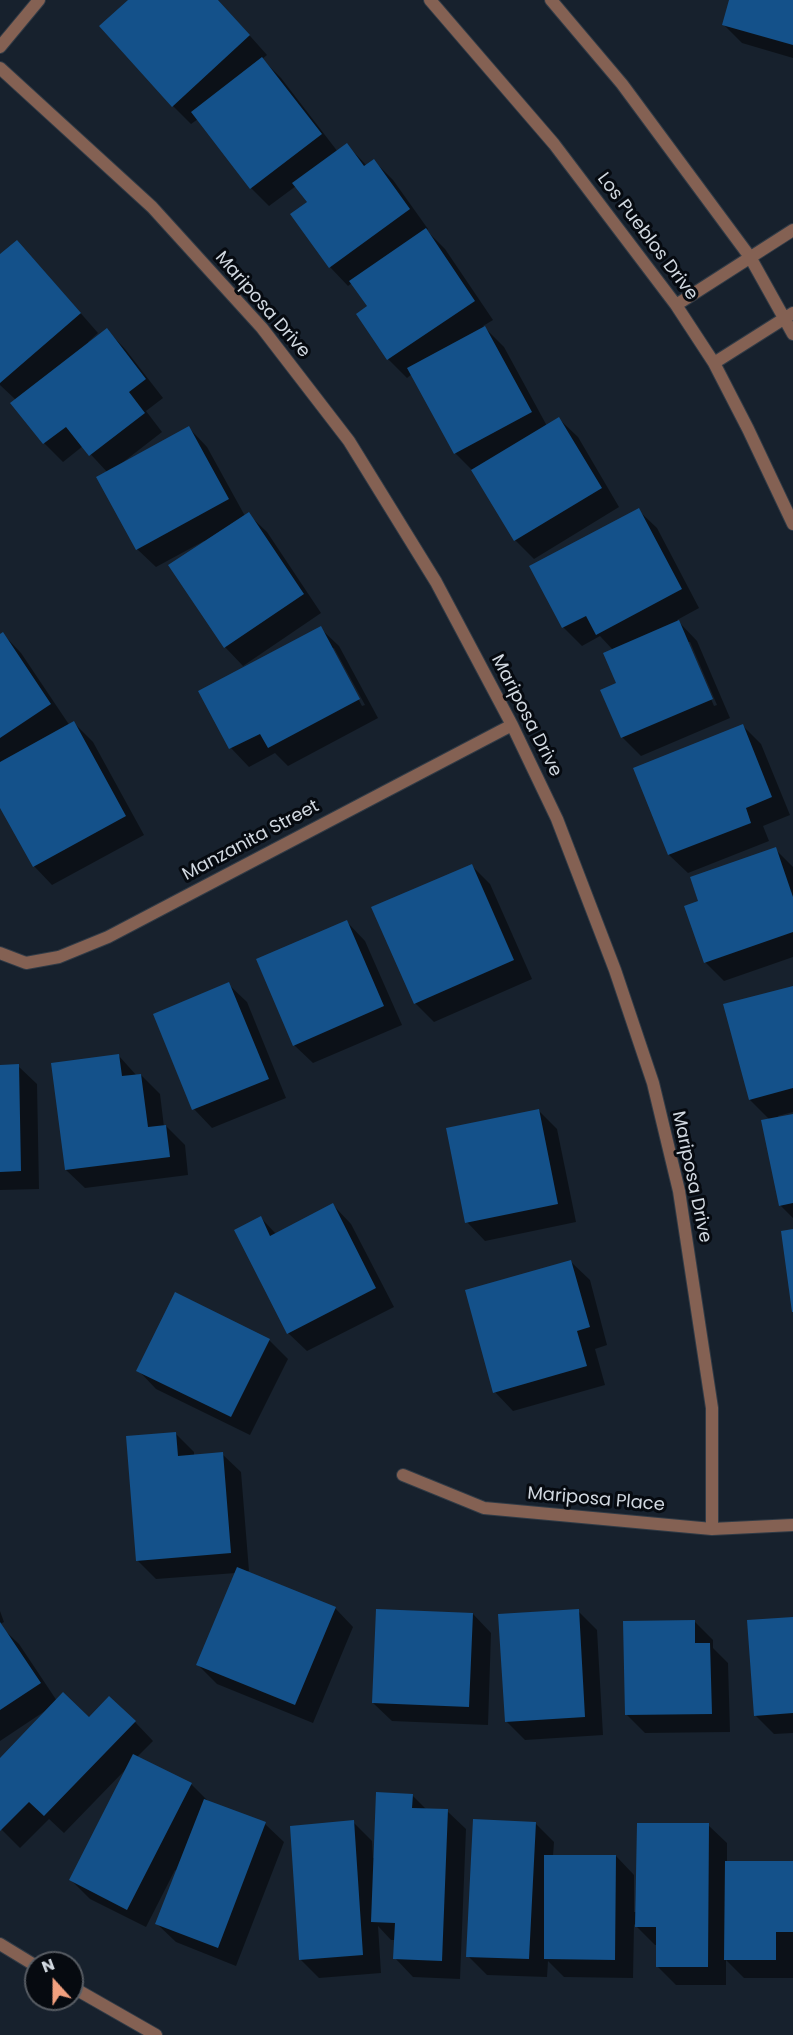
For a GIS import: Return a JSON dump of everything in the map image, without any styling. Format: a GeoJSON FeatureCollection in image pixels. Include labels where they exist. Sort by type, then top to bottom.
{"type":"FeatureCollection","features":[{"type":"Feature","properties":{"kind":"street"},"geometry":{"type":"LineString","coordinates":[[0,47],[39,0]]}},
{"type":"Feature","properties":{"kind":"street","name":"Los Pueblos Drive"},"geometry":{"type":"LineString","coordinates":[[430,0],[554,144],[676,305],[714,363],[793,524]]}},
{"type":"Feature","properties":{"kind":"street"},"geometry":{"type":"LineString","coordinates":[[551,0],[622,84],[750,257],[789,316],[793,334]]}},
{"type":"Feature","properties":{"kind":"street","name":"Mariposa Drive"},"geometry":{"type":"LineString","coordinates":[[0,68],[152,207],[262,328],[349,441],[436,582],[512,725],[561,830],[615,970],[656,1094],[679,1191],[712,1408],[712,1529]]}},
{"type":"Feature","properties":{"kind":"street"},"geometry":{"type":"LineString","coordinates":[[676,305],[793,230]]}},
{"type":"Feature","properties":{"kind":"street"},"geometry":{"type":"LineString","coordinates":[[714,363],[789,316]]}},
{"type":"Feature","properties":{"kind":"street","name":"Manzanita Street"},"geometry":{"type":"LineString","coordinates":[[0,953],[26,963],[59,957],[108,937],[512,725]]}},
{"type":"Feature","properties":{"kind":"street","name":"Mariposa Place"},"geometry":{"type":"LineString","coordinates":[[403,1475],[484,1508],[712,1529],[793,1525]]}},
{"type":"Feature","properties":{"kind":"street"},"geometry":{"type":"LineString","coordinates":[[0,1944],[24,1959]]}},
{"type":"Feature","properties":{"kind":"street"},"geometry":{"type":"LineString","coordinates":[[84,1994],[156,2035]]}},
{"type":"Feature","properties":{"kind":"building"},"geometry":{"type":"Polygon","coordinates":[[[128,0],[218,0],[250,35],[172,107],[99,26],[128,0]]]}},
{"type":"Feature","properties":{"kind":"building"},"geometry":{"type":"Polygon","coordinates":[[[729,0],[793,0],[793,45],[722,25],[729,0]]]}},
{"type":"Feature","properties":{"kind":"building"},"geometry":{"type":"Polygon","coordinates":[[[262,57],[322,134],[250,189],[191,112],[262,57]]]}},
{"type":"Feature","properties":{"kind":"building"},"geometry":{"type":"Polygon","coordinates":[[[347,143],[364,166],[374,159],[410,209],[329,268],[290,214],[307,202],[292,183],[347,143]]]}},
{"type":"Feature","properties":{"kind":"building"},"geometry":{"type":"Polygon","coordinates":[[[426,228],[475,301],[387,360],[356,314],[367,306],[349,281],[426,228]]]}},
{"type":"Feature","properties":{"kind":"building"},"geometry":{"type":"Polygon","coordinates":[[[17,240],[81,313],[0,383],[0,254],[17,240]]]}},
{"type":"Feature","properties":{"kind":"building"},"geometry":{"type":"Polygon","coordinates":[[[485,326],[532,412],[454,454],[407,368],[485,326]]]}},
{"type":"Feature","properties":{"kind":"building"},"geometry":{"type":"Polygon","coordinates":[[[107,328],[146,379],[129,392],[145,413],[89,456],[66,427],[43,444],[10,403],[107,328]]]}},
{"type":"Feature","properties":{"kind":"building"},"geometry":{"type":"Polygon","coordinates":[[[559,417],[602,488],[514,541],[471,470],[559,417]]]}},
{"type":"Feature","properties":{"kind":"building"},"geometry":{"type":"Polygon","coordinates":[[[189,426],[229,499],[136,550],[96,477],[189,426]]]}},
{"type":"Feature","properties":{"kind":"building"},"geometry":{"type":"Polygon","coordinates":[[[639,508],[682,589],[596,635],[586,616],[562,628],[529,566],[639,508]]]}},
{"type":"Feature","properties":{"kind":"building"},"geometry":{"type":"Polygon","coordinates":[[[249,512],[304,594],[224,648],[168,565],[249,512]]]}},
{"type":"Feature","properties":{"kind":"building"},"geometry":{"type":"Polygon","coordinates":[[[679,620],[713,699],[621,738],[600,690],[616,683],[603,653],[679,620]]]}},
{"type":"Feature","properties":{"kind":"building"},"geometry":{"type":"Polygon","coordinates":[[[321,626],[360,699],[268,748],[260,734],[229,749],[198,691],[321,626]]]}},
{"type":"Feature","properties":{"kind":"building"},"geometry":{"type":"Polygon","coordinates":[[[3,632],[51,704],[0,738],[0,634],[3,632]]]}},
{"type":"Feature","properties":{"kind":"building"},"geometry":{"type":"Polygon","coordinates":[[[74,721],[126,816],[33,867],[0,808],[0,762],[74,721]]]}},
{"type":"Feature","properties":{"kind":"building"},"geometry":{"type":"Polygon","coordinates":[[[743,724],[772,797],[746,808],[751,823],[668,855],[633,768],[743,724]]]}},
{"type":"Feature","properties":{"kind":"building"},"geometry":{"type":"Polygon","coordinates":[[[776,847],[793,897],[793,932],[704,963],[684,906],[698,901],[690,877],[776,847]]]}},
{"type":"Feature","properties":{"kind":"building"},"geometry":{"type":"Polygon","coordinates":[[[472,864],[514,960],[414,1004],[371,907],[472,864]]]}},
{"type":"Feature","properties":{"kind":"building"},"geometry":{"type":"Polygon","coordinates":[[[347,920],[384,1006],[293,1046],[256,959],[347,920]]]}},
{"type":"Feature","properties":{"kind":"building"},"geometry":{"type":"Polygon","coordinates":[[[229,982],[269,1079],[192,1110],[153,1014],[229,982]]]}},
{"type":"Feature","properties":{"kind":"building"},"geometry":{"type":"Polygon","coordinates":[[[793,986],[793,1088],[749,1100],[723,1004],[793,986]]]}},
{"type":"Feature","properties":{"kind":"building"},"geometry":{"type":"Polygon","coordinates":[[[119,1054],[122,1076],[141,1074],[148,1127],[166,1125],[170,1157],[65,1170],[51,1063],[119,1054]]]}},
{"type":"Feature","properties":{"kind":"building"},"geometry":{"type":"Polygon","coordinates":[[[19,1064],[21,1171],[0,1172],[0,1065],[19,1064]]]}},
{"type":"Feature","properties":{"kind":"building"},"geometry":{"type":"Polygon","coordinates":[[[539,1109],[558,1204],[465,1223],[446,1128],[539,1109]]]}},
{"type":"Feature","properties":{"kind":"building"},"geometry":{"type":"Polygon","coordinates":[[[793,1114],[793,1203],[779,1206],[761,1120],[793,1114]]]}},
{"type":"Feature","properties":{"kind":"building"},"geometry":{"type":"Polygon","coordinates":[[[333,1203],[376,1288],[287,1334],[234,1230],[261,1216],[270,1236],[333,1203]]]}},
{"type":"Feature","properties":{"kind":"building"},"geometry":{"type":"Polygon","coordinates":[[[793,1229],[793,1312],[792,1312],[781,1231],[793,1229]]]}},
{"type":"Feature","properties":{"kind":"building"},"geometry":{"type":"Polygon","coordinates":[[[571,1260],[590,1327],[577,1331],[587,1366],[493,1393],[465,1290],[571,1260]]]}},
{"type":"Feature","properties":{"kind":"building"},"geometry":{"type":"Polygon","coordinates":[[[175,1292],[270,1339],[231,1417],[136,1371],[175,1292]]]}},
{"type":"Feature","properties":{"kind":"building"},"geometry":{"type":"Polygon","coordinates":[[[176,1432],[178,1456],[223,1452],[231,1553],[136,1561],[126,1436],[176,1432]]]}},
{"type":"Feature","properties":{"kind":"building"},"geometry":{"type":"Polygon","coordinates":[[[237,1567],[336,1607],[295,1705],[196,1665],[237,1567]]]}},
{"type":"Feature","properties":{"kind":"building"},"geometry":{"type":"Polygon","coordinates":[[[376,1609],[473,1613],[469,1707],[372,1703],[376,1609]]]}},
{"type":"Feature","properties":{"kind":"building"},"geometry":{"type":"Polygon","coordinates":[[[579,1609],[585,1717],[505,1722],[498,1614],[579,1609]]]}},
{"type":"Feature","properties":{"kind":"building"},"geometry":{"type":"Polygon","coordinates":[[[793,1617],[793,1713],[754,1716],[747,1620],[793,1617]]]}},
{"type":"Feature","properties":{"kind":"building"},"geometry":{"type":"Polygon","coordinates":[[[695,1620],[695,1643],[710,1643],[712,1714],[625,1715],[623,1621],[695,1620]]]}},
{"type":"Feature","properties":{"kind":"building"},"geometry":{"type":"Polygon","coordinates":[[[0,1622],[41,1683],[0,1710],[0,1622]]]}},
{"type":"Feature","properties":{"kind":"building"},"geometry":{"type":"Polygon","coordinates":[[[63,1692],[89,1717],[109,1696],[136,1721],[44,1816],[29,1802],[0,1831],[0,1758],[63,1692]]]}},
{"type":"Feature","properties":{"kind":"building"},"geometry":{"type":"Polygon","coordinates":[[[133,1754],[192,1783],[127,1910],[69,1880],[133,1754]]]}},
{"type":"Feature","properties":{"kind":"building"},"geometry":{"type":"Polygon","coordinates":[[[376,1792],[413,1794],[412,1808],[448,1809],[442,1961],[393,1959],[395,1923],[371,1922],[376,1792]]]}},
{"type":"Feature","properties":{"kind":"building"},"geometry":{"type":"Polygon","coordinates":[[[204,1799],[266,1822],[218,1948],[155,1924],[204,1799]]]}},
{"type":"Feature","properties":{"kind":"building"},"geometry":{"type":"Polygon","coordinates":[[[473,1819],[536,1822],[529,1959],[466,1957],[473,1819]]]}},
{"type":"Feature","properties":{"kind":"building"},"geometry":{"type":"Polygon","coordinates":[[[354,1820],[363,1955],[299,1960],[290,1826],[354,1820]]]}},
{"type":"Feature","properties":{"kind":"building"},"geometry":{"type":"Polygon","coordinates":[[[637,1823],[709,1823],[708,1967],[656,1967],[656,1927],[635,1927],[637,1823]]]}},
{"type":"Feature","properties":{"kind":"building"},"geometry":{"type":"Polygon","coordinates":[[[544,1855],[616,1855],[615,1960],[544,1959],[544,1855]]]}},
{"type":"Feature","properties":{"kind":"building"},"geometry":{"type":"Polygon","coordinates":[[[725,1861],[793,1861],[793,1932],[776,1932],[776,1960],[724,1960],[725,1861]]]}}]}
